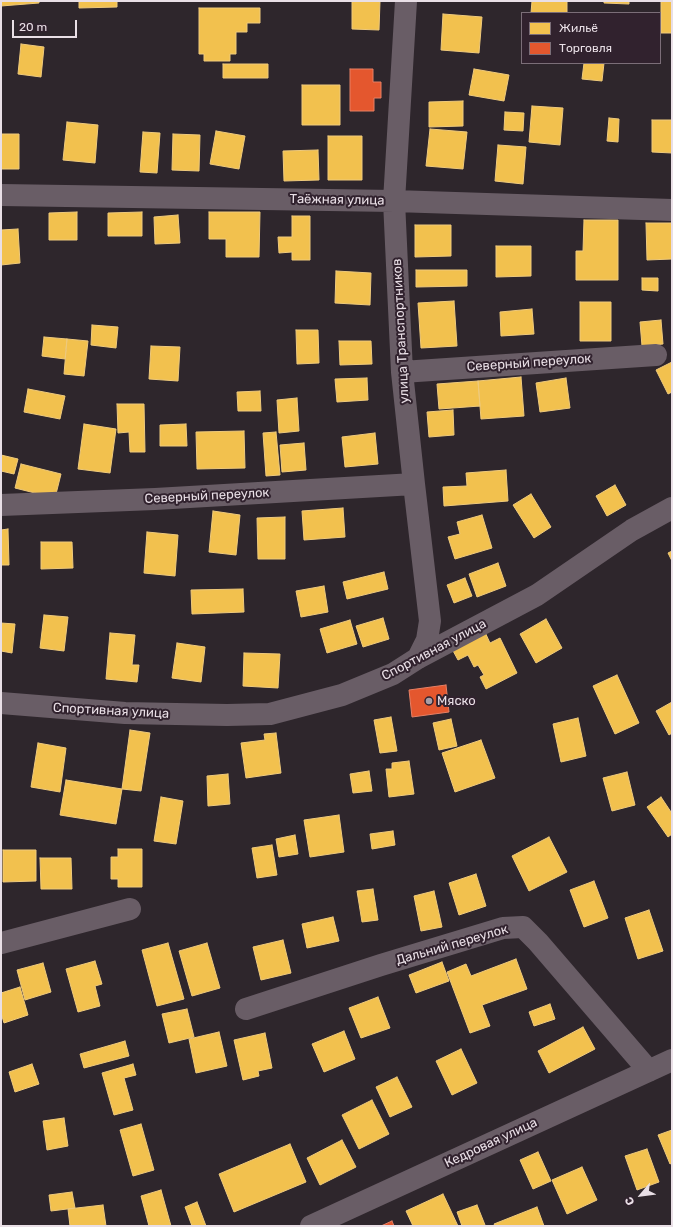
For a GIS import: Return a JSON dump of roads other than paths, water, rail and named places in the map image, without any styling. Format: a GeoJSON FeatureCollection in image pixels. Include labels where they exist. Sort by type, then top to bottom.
{"type":"FeatureCollection","features":[{"type":"Feature","properties":{"kind":"street","name":"улица Транспортников"},"geometry":{"type":"LineString","coordinates":[[406,1],[394,202],[402,372],[430,621],[427,640],[418,658]]}},
{"type":"Feature","properties":{"kind":"street","name":"Таёжная улица"},"geometry":{"type":"LineString","coordinates":[[1,195],[394,202],[672,210]]}},
{"type":"Feature","properties":{"kind":"street","name":"Северный переулок"},"geometry":{"type":"LineString","coordinates":[[402,372],[656,355]]}},
{"type":"Feature","properties":{"kind":"street","name":"Северный переулок"},"geometry":{"type":"LineString","coordinates":[[1,504],[155,499],[414,484]]}},
{"type":"Feature","properties":{"kind":"street","name":"Спортивная улица"},"geometry":{"type":"LineString","coordinates":[[1,703],[125,713],[227,715],[270,714],[342,695],[393,674],[418,658],[537,595],[632,530],[672,508]]}},
{"type":"Feature","properties":{"kind":"street"},"geometry":{"type":"LineString","coordinates":[[1,943],[130,909]]}},
{"type":"Feature","properties":{"kind":"street","name":"Дальний переулок"},"geometry":{"type":"LineString","coordinates":[[246,1009],[381,965],[503,928],[523,927],[538,942],[649,1070]]}},
{"type":"Feature","properties":{"kind":"street","name":"Кедровая улица"},"geometry":{"type":"LineString","coordinates":[[311,1226],[672,1060]]}},
{"type":"Feature","properties":{"kind":"place","name":"Мяско"},"geometry":{"type":"Point","coordinates":[429,701]}}]}
